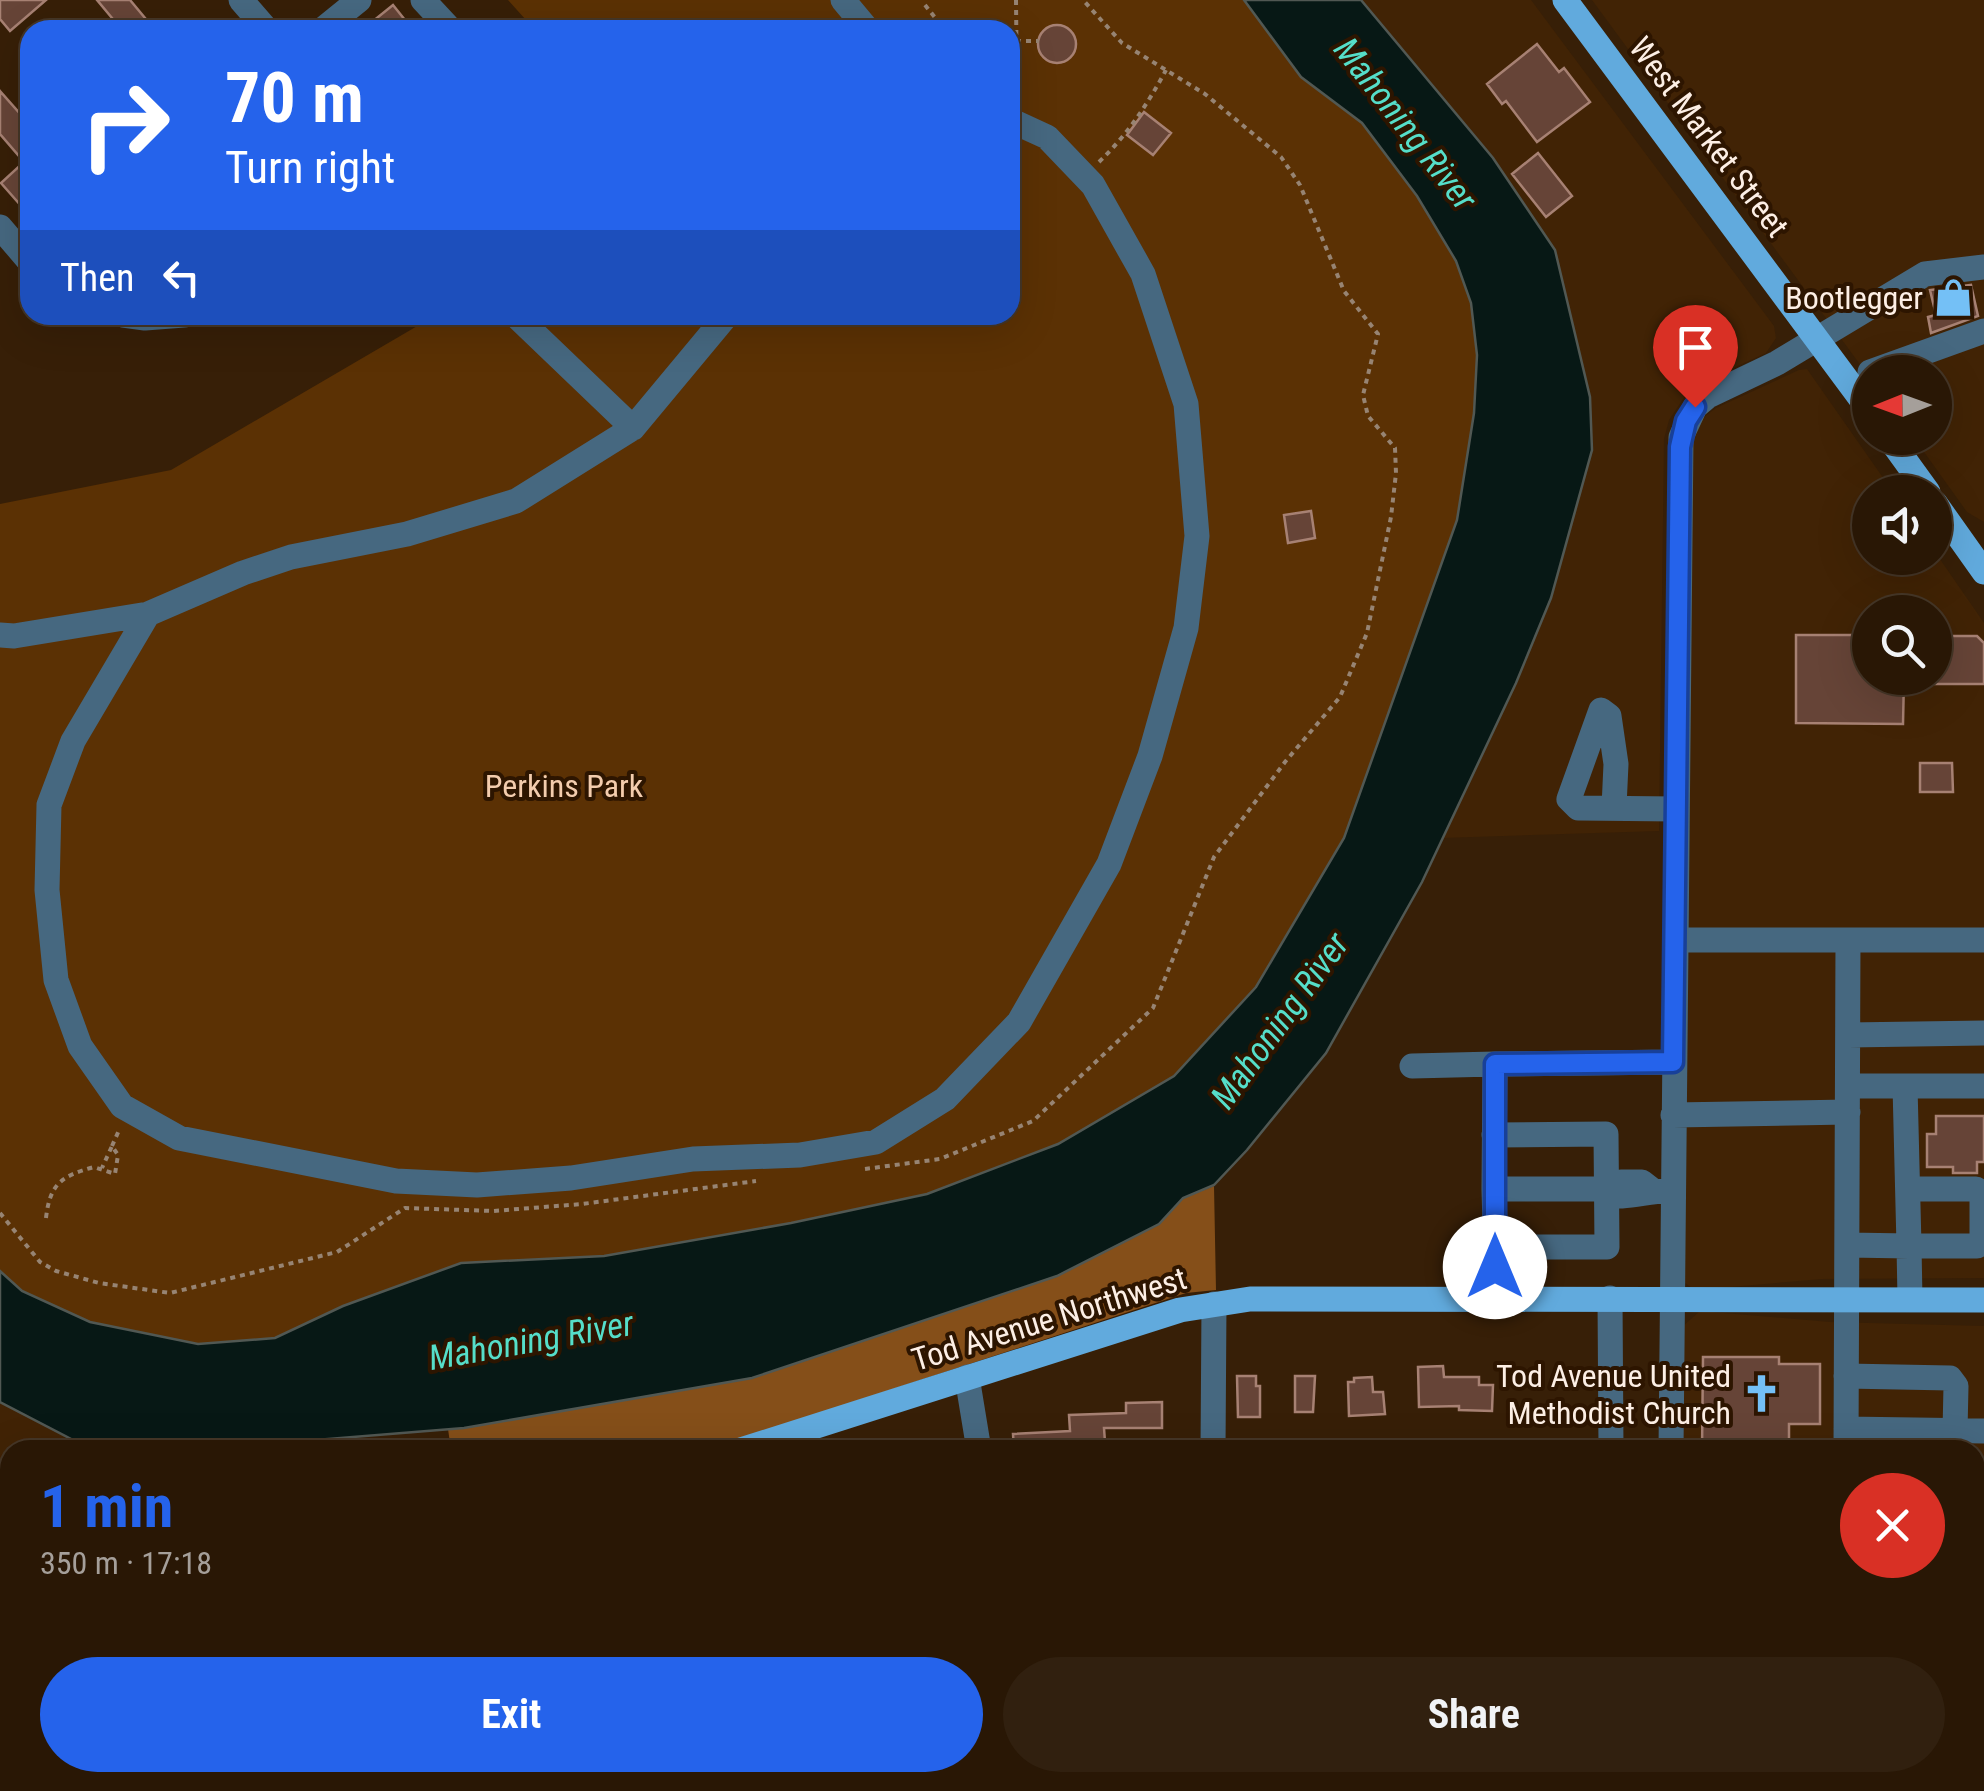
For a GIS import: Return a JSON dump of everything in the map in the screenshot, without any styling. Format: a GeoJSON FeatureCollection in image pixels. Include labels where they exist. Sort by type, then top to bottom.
{"type":"FeatureCollection","features":[{"type":"Feature","properties":{"kind":"main road","name":"West Market Street"},"geometry":{"type":"LineString","coordinates":[[1566,0],[1816,338],[1852,367]]}},
{"type":"Feature","properties":{"kind":"main road"},"geometry":{"type":"LineString","coordinates":[[1952,527],[1984,572]]}},
{"type":"Feature","properties":{"kind":"main road","name":"Tod Avenue Northwest"},"geometry":{"type":"LineString","coordinates":[[772,1440],[1180,1310],[1250,1299],[1984,1300]]}},
{"type":"Feature","properties":{"kind":"street"},"geometry":{"type":"LineString","coordinates":[[240,0],[258,20]]}},
{"type":"Feature","properties":{"kind":"street"},"geometry":{"type":"LineString","coordinates":[[335,20],[360,0]]}},
{"type":"Feature","properties":{"kind":"street"},"geometry":{"type":"LineString","coordinates":[[423,0],[442,20]]}},
{"type":"Feature","properties":{"kind":"street"},"geometry":{"type":"LineString","coordinates":[[843,0],[860,20]]}},
{"type":"Feature","properties":{"kind":"street"},"geometry":{"type":"LineString","coordinates":[[148,614],[72,742],[48,805],[47,890],[56,980],[80,1046],[122,1106],[179,1138],[396,1181],[478,1185],[572,1178],[693,1159],[800,1154],[876,1142],[945,1098],[1019,1022],[1109,864],[1150,756],[1186,628],[1197,536],[1186,404],[1180,385],[1143,274],[1093,185],[1047,137],[1020,124]]}},
{"type":"Feature","properties":{"kind":"street"},"geometry":{"type":"LineString","coordinates":[[0,228],[20,248]]}},
{"type":"Feature","properties":{"kind":"street"},"geometry":{"type":"LineString","coordinates":[[1670,1440],[1672,1298],[1662,1190],[1673,1115],[1681,437],[1686,421],[1708,396],[1777,362],[1925,274],[1984,267]]}},
{"type":"Feature","properties":{"kind":"street"},"geometry":{"type":"LineString","coordinates":[[526,325],[634,428]]}},
{"type":"Feature","properties":{"kind":"street"},"geometry":{"type":"LineString","coordinates":[[0,635],[148,614],[291,557],[407,534],[516,501],[634,428],[719,325]]}},
{"type":"Feature","properties":{"kind":"street"},"geometry":{"type":"LineString","coordinates":[[1919,355],[1984,331]]}},
{"type":"Feature","properties":{"kind":"street"},"geometry":{"type":"LineString","coordinates":[[1614,808],[1676,809]]}},
{"type":"Feature","properties":{"kind":"street"},"geometry":{"type":"LineString","coordinates":[[1675,940],[1984,940]]}},
{"type":"Feature","properties":{"kind":"street"},"geometry":{"type":"LineString","coordinates":[[1848,941],[1846,1440],[1984,1431]]}},
{"type":"Feature","properties":{"kind":"street"},"geometry":{"type":"LineString","coordinates":[[1848,1035],[1984,1033]]}},
{"type":"Feature","properties":{"kind":"street"},"geometry":{"type":"LineString","coordinates":[[1412,1066],[1673,1062]]}},
{"type":"Feature","properties":{"kind":"street"},"geometry":{"type":"LineString","coordinates":[[1495,1064],[1497,1298]]}},
{"type":"Feature","properties":{"kind":"street"},"geometry":{"type":"LineString","coordinates":[[1848,1086],[1984,1086]]}},
{"type":"Feature","properties":{"kind":"street"},"geometry":{"type":"LineString","coordinates":[[1906,1086],[1910,1299]]}},
{"type":"Feature","properties":{"kind":"street"},"geometry":{"type":"LineString","coordinates":[[1673,1115],[1848,1112]]}},
{"type":"Feature","properties":{"kind":"street"},"geometry":{"type":"LineString","coordinates":[[1494,1134],[1606,1134],[1610,1189],[1607,1247],[1495,1247]]}},
{"type":"Feature","properties":{"kind":"street"},"geometry":{"type":"LineString","coordinates":[[1494,1189],[1610,1189],[1621,1182],[1642,1182],[1662,1190]]}},
{"type":"Feature","properties":{"kind":"street"},"geometry":{"type":"LineString","coordinates":[[1848,1245],[1977,1246],[1982,1236],[1982,1196],[1976,1190],[1908,1188]]}},
{"type":"Feature","properties":{"kind":"street"},"geometry":{"type":"LineString","coordinates":[[1610,1298],[1611,1440]]}},
{"type":"Feature","properties":{"kind":"street"},"geometry":{"type":"LineString","coordinates":[[1213,1440],[1214,1304]]}},
{"type":"Feature","properties":{"kind":"street"},"geometry":{"type":"LineString","coordinates":[[1846,1376],[1950,1378],[1956,1386],[1955,1431]]}},
{"type":"Feature","properties":{"kind":"street"},"geometry":{"type":"LineString","coordinates":[[967,1377],[977,1440]]}},
{"type":"Feature","properties":{"kind":"path"},"geometry":{"type":"LineString","coordinates":[[1006,0],[1016,2]]}},
{"type":"Feature","properties":{"kind":"path"},"geometry":{"type":"LineString","coordinates":[[855,1170],[940,1159],[1033,1120],[1153,1008],[1214,858],[1285,762],[1340,697],[1367,633],[1391,517],[1395,448],[1368,416],[1363,394],[1378,334],[1344,292],[1300,185],[1281,157],[1206,94],[1122,43],[1083,0]]}},
{"type":"Feature","properties":{"kind":"path"},"geometry":{"type":"LineString","coordinates":[[925,5],[937,20]]}},
{"type":"Feature","properties":{"kind":"path"},"geometry":{"type":"LineString","coordinates":[[1020,41],[1038,41]]}},
{"type":"Feature","properties":{"kind":"path"},"geometry":{"type":"LineString","coordinates":[[1090,172],[1125,138],[1166,70]]}},
{"type":"Feature","properties":{"kind":"path"},"geometry":{"type":"LineString","coordinates":[[46,1218],[49,1194],[55,1186],[88,1169],[116,1172],[118,1155],[112,1146],[102,1168]]}},
{"type":"Feature","properties":{"kind":"path"},"geometry":{"type":"LineString","coordinates":[[0,1212],[40,1262],[56,1271],[170,1293],[337,1252],[405,1208],[493,1212],[762,1180]]}},
{"type":"Feature","properties":{"kind":"shaded area"},"geometry":{"type":"Polygon","coordinates":[[[1361,0],[1531,0],[1774,326],[1776,338],[1766,353],[1687,393],[1669,420],[1664,439],[1659,831],[1442,838],[1516,683],[1551,598],[1592,450],[1555,250],[1493,158],[1361,0]]]}},
{"type":"Feature","properties":{"kind":"shaded area"},"geometry":{"type":"Polygon","coordinates":[[[1592,0],[1984,0],[1984,522],[1967,512],[1952,491],[1952,475],[1940,475],[1926,455],[1952,455],[1952,355],[1853,355],[1592,0]]]}},
{"type":"Feature","properties":{"kind":"shaded area"},"geometry":{"type":"Polygon","coordinates":[[[1807,369],[1852,433],[1852,455],[1867,455],[1881,475],[1852,475],[1852,575],[1951,575],[1984,623],[1984,1278],[1822,1279],[1695,1290],[1685,1283],[1690,445],[1703,418],[1716,408],[1807,369]]]}},
{"type":"Feature","properties":{"kind":"shaded area"},"geometry":{"type":"Polygon","coordinates":[[[1214,1186],[1216,1290],[1186,1293],[738,1440],[450,1440],[448,1429],[752,1378],[1057,1276],[1159,1224],[1183,1198],[1214,1186]]]}},
{"type":"Feature","properties":{"kind":"shaded area"},"geometry":{"type":"Polygon","coordinates":[[[1700,1311],[1830,1322],[1984,1326],[1984,1440],[1679,1440],[1682,1327],[1700,1311]]]}},
{"type":"Feature","properties":{"kind":"shaded area"},"geometry":{"type":"Polygon","coordinates":[[[0,1402],[73,1440],[0,1440],[0,1402]]]}},
{"type":"Feature","properties":{"kind":"green space","name":"Perkins Park"},"geometry":{"type":"Polygon","coordinates":[[[508,0],[1244,0],[1301,77],[1362,123],[1417,196],[1456,261],[1471,303],[1477,355],[1474,413],[1458,520],[1344,838],[1256,987],[1174,1076],[1058,1144],[927,1194],[604,1256],[461,1263],[343,1306],[275,1338],[198,1344],[90,1322],[22,1291],[0,1271],[0,504],[171,470],[419,325],[1020,325],[1020,20],[526,20],[508,0]]]}},
{"type":"Feature","properties":{"kind":"water","name":"Mahoning River"},"geometry":{"type":"Polygon","coordinates":[[[1244,0],[1361,0],[1493,158],[1555,250],[1590,397],[1592,450],[1551,598],[1516,683],[1422,882],[1326,1053],[1214,1185],[1183,1198],[1159,1224],[1057,1276],[752,1378],[464,1428],[317,1440],[73,1440],[0,1402],[0,1271],[22,1291],[90,1322],[198,1344],[275,1338],[343,1306],[461,1263],[604,1256],[927,1194],[1058,1144],[1174,1076],[1256,987],[1344,838],[1457,520],[1474,413],[1477,355],[1471,303],[1456,261],[1417,196],[1362,123],[1301,77],[1244,0]]]}},
{"type":"Feature","properties":{"kind":"building"},"geometry":{"type":"Polygon","coordinates":[[[0,0],[46,0],[10,31],[0,19],[0,0]]]}},
{"type":"Feature","properties":{"kind":"building"},"geometry":{"type":"Polygon","coordinates":[[[97,0],[130,0],[147,20],[114,20],[97,0]]]}},
{"type":"Feature","properties":{"kind":"building"},"geometry":{"type":"Polygon","coordinates":[[[393,5],[405,20],[374,20],[393,5]]]}},
{"type":"Feature","properties":{"kind":"building"},"geometry":{"type":"Polygon","coordinates":[[[1057,25],[1071,30],[1076,44],[1071,58],[1057,63],[1043,58],[1038,44],[1043,30],[1057,25]]]}},
{"type":"Feature","properties":{"kind":"building"},"geometry":{"type":"Polygon","coordinates":[[[1537,44],[1559,72],[1564,68],[1590,102],[1537,142],[1506,101],[1502,104],[1487,84],[1537,44]]]}},
{"type":"Feature","properties":{"kind":"building"},"geometry":{"type":"Polygon","coordinates":[[[0,91],[20,114],[20,157],[0,134],[0,91]]]}},
{"type":"Feature","properties":{"kind":"building"},"geometry":{"type":"Polygon","coordinates":[[[1144,112],[1171,133],[1153,155],[1127,135],[1144,112]]]}},
{"type":"Feature","properties":{"kind":"building"},"geometry":{"type":"Polygon","coordinates":[[[1538,153],[1572,196],[1546,217],[1512,174],[1538,153]]]}},
{"type":"Feature","properties":{"kind":"building"},"geometry":{"type":"Polygon","coordinates":[[[20,166],[20,205],[1,183],[20,166]]]}},
{"type":"Feature","properties":{"kind":"building","name":"Bootlegger"},"geometry":{"type":"Polygon","coordinates":[[[1971,285],[1978,316],[1931,333],[1928,317],[1936,315],[1930,290],[1971,285]]]}},
{"type":"Feature","properties":{"kind":"building"},"geometry":{"type":"Polygon","coordinates":[[[1311,511],[1315,538],[1288,543],[1284,515],[1311,511]]]}},
{"type":"Feature","properties":{"kind":"building"},"geometry":{"type":"Polygon","coordinates":[[[1796,635],[1852,635],[1852,695],[1904,695],[1903,724],[1796,723],[1796,635]]]}},
{"type":"Feature","properties":{"kind":"building"},"geometry":{"type":"Polygon","coordinates":[[[1952,636],[1977,636],[1984,643],[1984,684],[1952,684],[1952,636]]]}},
{"type":"Feature","properties":{"kind":"building"},"geometry":{"type":"Polygon","coordinates":[[[1920,763],[1952,763],[1953,792],[1920,792],[1920,763]]]}},
{"type":"Feature","properties":{"kind":"building"},"geometry":{"type":"Polygon","coordinates":[[[1936,1116],[1984,1116],[1984,1162],[1977,1162],[1977,1173],[1953,1173],[1953,1167],[1927,1167],[1927,1134],[1936,1134],[1936,1116]]]}},
{"type":"Feature","properties":{"kind":"building","name":"Tod Avenue United Methodist Church"},"geometry":{"type":"Polygon","coordinates":[[[1703,1357],[1779,1357],[1779,1364],[1820,1364],[1820,1424],[1789,1424],[1789,1440],[1702,1440],[1703,1357]]]}},
{"type":"Feature","properties":{"kind":"building"},"geometry":{"type":"Polygon","coordinates":[[[1443,1366],[1444,1377],[1479,1377],[1479,1385],[1493,1385],[1492,1411],[1459,1410],[1459,1406],[1419,1407],[1418,1367],[1443,1366]]]}},
{"type":"Feature","properties":{"kind":"building"},"geometry":{"type":"Polygon","coordinates":[[[1237,1376],[1256,1376],[1256,1386],[1260,1386],[1260,1417],[1238,1417],[1237,1376]]]}},
{"type":"Feature","properties":{"kind":"building"},"geometry":{"type":"Polygon","coordinates":[[[1295,1376],[1315,1376],[1313,1412],[1295,1412],[1295,1376]]]}},
{"type":"Feature","properties":{"kind":"building"},"geometry":{"type":"Polygon","coordinates":[[[1372,1377],[1373,1392],[1383,1392],[1385,1414],[1349,1416],[1348,1382],[1372,1377]]]}},
{"type":"Feature","properties":{"kind":"building"},"geometry":{"type":"Polygon","coordinates":[[[1162,1402],[1162,1428],[1104,1428],[1105,1440],[1013,1440],[1013,1434],[1070,1431],[1069,1415],[1126,1413],[1126,1403],[1162,1402]]]}},
{"type":"Feature","properties":{"kind":"place","name":"Bootlegger"},"geometry":{"type":"Point","coordinates":[1953,298]}},
{"type":"Feature","properties":{"kind":"place","name":"Tod Avenue United Methodist Church"},"geometry":{"type":"Point","coordinates":[1761,1394]}},
{"type":"Feature","properties":{"kind":"route"},"geometry":{"type":"LineString","coordinates":[[1495,1267],[1495,1064],[1673,1062],[1680,447],[1686,421],[1695,407]]}}]}
